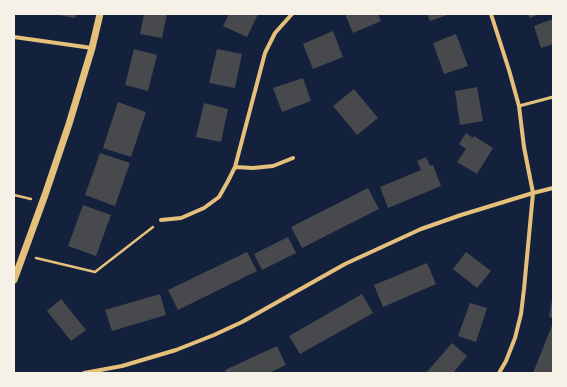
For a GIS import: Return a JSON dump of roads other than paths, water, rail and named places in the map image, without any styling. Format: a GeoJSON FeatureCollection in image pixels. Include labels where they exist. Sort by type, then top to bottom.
{"type":"FeatureCollection","features":[{"type":"Feature","properties":{"kind":"street"},"geometry":{"type":"LineString","coordinates":[[14,280],[56,164],[92,48],[100,14]]}},
{"type":"Feature","properties":{"kind":"street"},"geometry":{"type":"LineString","coordinates":[[161,220],[181,218],[204,208],[218,197],[235,167],[265,53],[275,33],[292,14]]}},
{"type":"Feature","properties":{"kind":"street"},"geometry":{"type":"LineString","coordinates":[[491,14],[519,106],[524,147],[533,193],[521,314],[506,361],[499,373]]}},
{"type":"Feature","properties":{"kind":"street"},"geometry":{"type":"LineString","coordinates":[[14,37],[92,48]]}},
{"type":"Feature","properties":{"kind":"street"},"geometry":{"type":"LineString","coordinates":[[235,167],[253,168],[273,166],[293,158]]}},
{"type":"Feature","properties":{"kind":"street"},"geometry":{"type":"LineString","coordinates":[[84,373],[122,366],[176,350],[242,322],[345,264],[421,230],[461,215],[553,188]]}},
{"type":"Feature","properties":{"kind":"lane"},"geometry":{"type":"LineString","coordinates":[[519,106],[553,97]]}}]}
